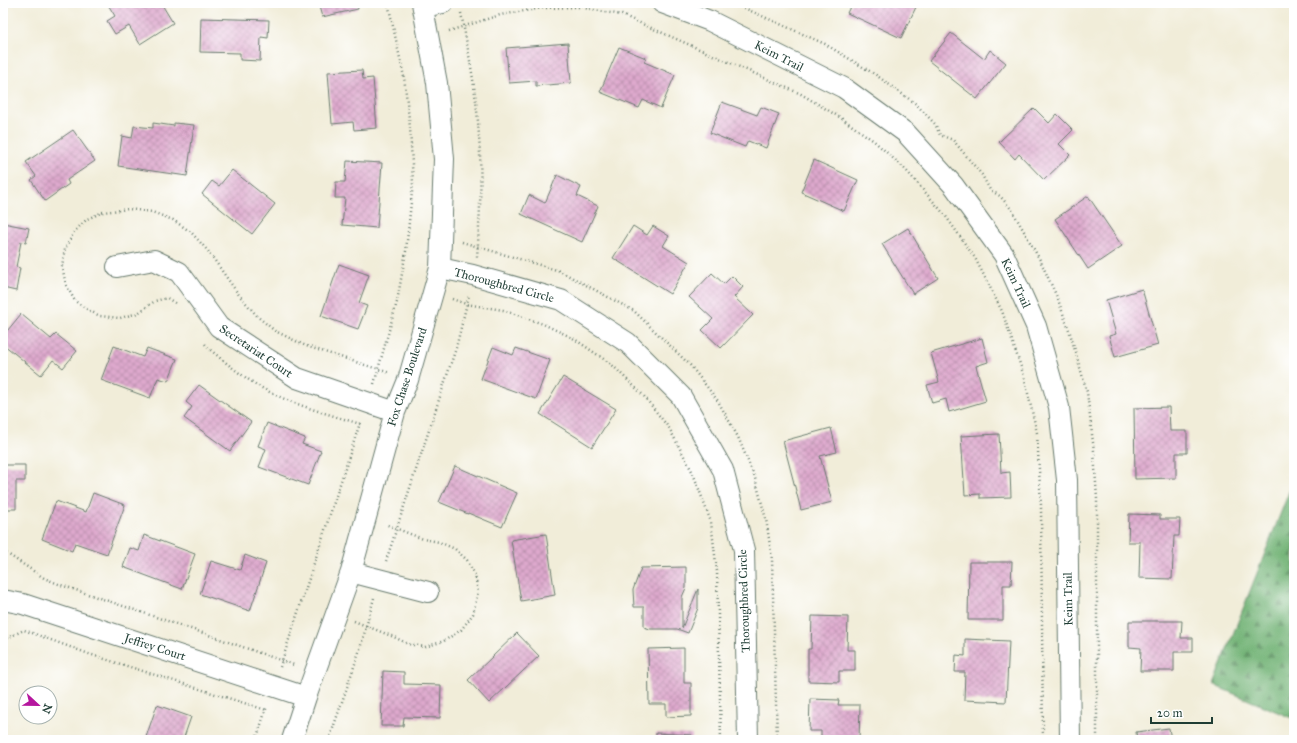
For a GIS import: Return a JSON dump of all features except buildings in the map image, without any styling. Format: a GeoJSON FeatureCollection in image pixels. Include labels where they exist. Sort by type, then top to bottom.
{"type":"FeatureCollection","features":[{"type":"Feature","properties":{"kind":"street"},"geometry":{"type":"LineString","coordinates":[[423,5],[443,3]]}},
{"type":"Feature","properties":{"kind":"street","name":"Keim Trail"},"geometry":{"type":"LineString","coordinates":[[662,3],[710,21],[844,88],[906,133],[954,186],[1004,255],[1036,326],[1059,407],[1067,480],[1070,740]]}},
{"type":"Feature","properties":{"kind":"street","name":"Fox Chase Boulevard"},"geometry":{"type":"LineString","coordinates":[[292,740],[351,572],[395,412],[408,380],[440,268],[444,159],[438,83],[423,5]]}},
{"type":"Feature","properties":{"kind":"street","name":"Secretariat Court"},"geometry":{"type":"LineString","coordinates":[[117,266],[154,260],[179,272],[219,327],[297,378],[395,412]]}},
{"type":"Feature","properties":{"kind":"street","name":"Thoroughbred Circle"},"geometry":{"type":"LineString","coordinates":[[440,268],[473,275],[561,300],[628,343],[681,396],[723,470],[744,550],[748,740]]}},
{"type":"Feature","properties":{"kind":"street"},"geometry":{"type":"LineString","coordinates":[[351,572],[428,592]]}},
{"type":"Feature","properties":{"kind":"street","name":"Jeffrey Court"},"geometry":{"type":"LineString","coordinates":[[3,600],[23,604],[306,697]]}},
{"type":"Feature","properties":{"kind":"path"},"geometry":{"type":"LineString","coordinates":[[256,740],[374,384],[397,302],[406,252],[413,183],[410,127],[404,77],[388,3]]}},
{"type":"Feature","properties":{"kind":"path"},"geometry":{"type":"LineString","coordinates":[[733,3],[825,44],[876,75],[916,104],[935,124],[940,135],[953,140],[982,175],[990,190],[1000,196],[1012,210],[1040,260],[1057,297],[1070,333],[1087,392],[1094,451],[1097,499],[1097,740]]}},
{"type":"Feature","properties":{"kind":"path"},"geometry":{"type":"LineString","coordinates":[[449,31],[500,15],[542,8],[578,7],[622,15],[800,94],[834,114],[874,141],[905,169],[945,215],[975,258],[1002,311],[1024,376],[1037,433],[1041,505],[1043,740]]}},
{"type":"Feature","properties":{"kind":"path"},"geometry":{"type":"LineString","coordinates":[[452,299],[466,304],[503,310],[543,324],[573,338],[611,364],[643,395],[669,428],[693,473],[711,522],[717,572],[721,740]]}},
{"type":"Feature","properties":{"kind":"path"},"geometry":{"type":"LineString","coordinates":[[3,551],[44,578],[61,585],[294,665]]}},
{"type":"Feature","properties":{"kind":"path"},"geometry":{"type":"LineString","coordinates":[[3,640],[24,630],[89,654],[266,710]]}},
{"type":"Feature","properties":{"kind":"green space"},"geometry":{"type":"Polygon","coordinates":[[[1294,479],[1294,719],[1213,685],[1294,479]]]}}]}
